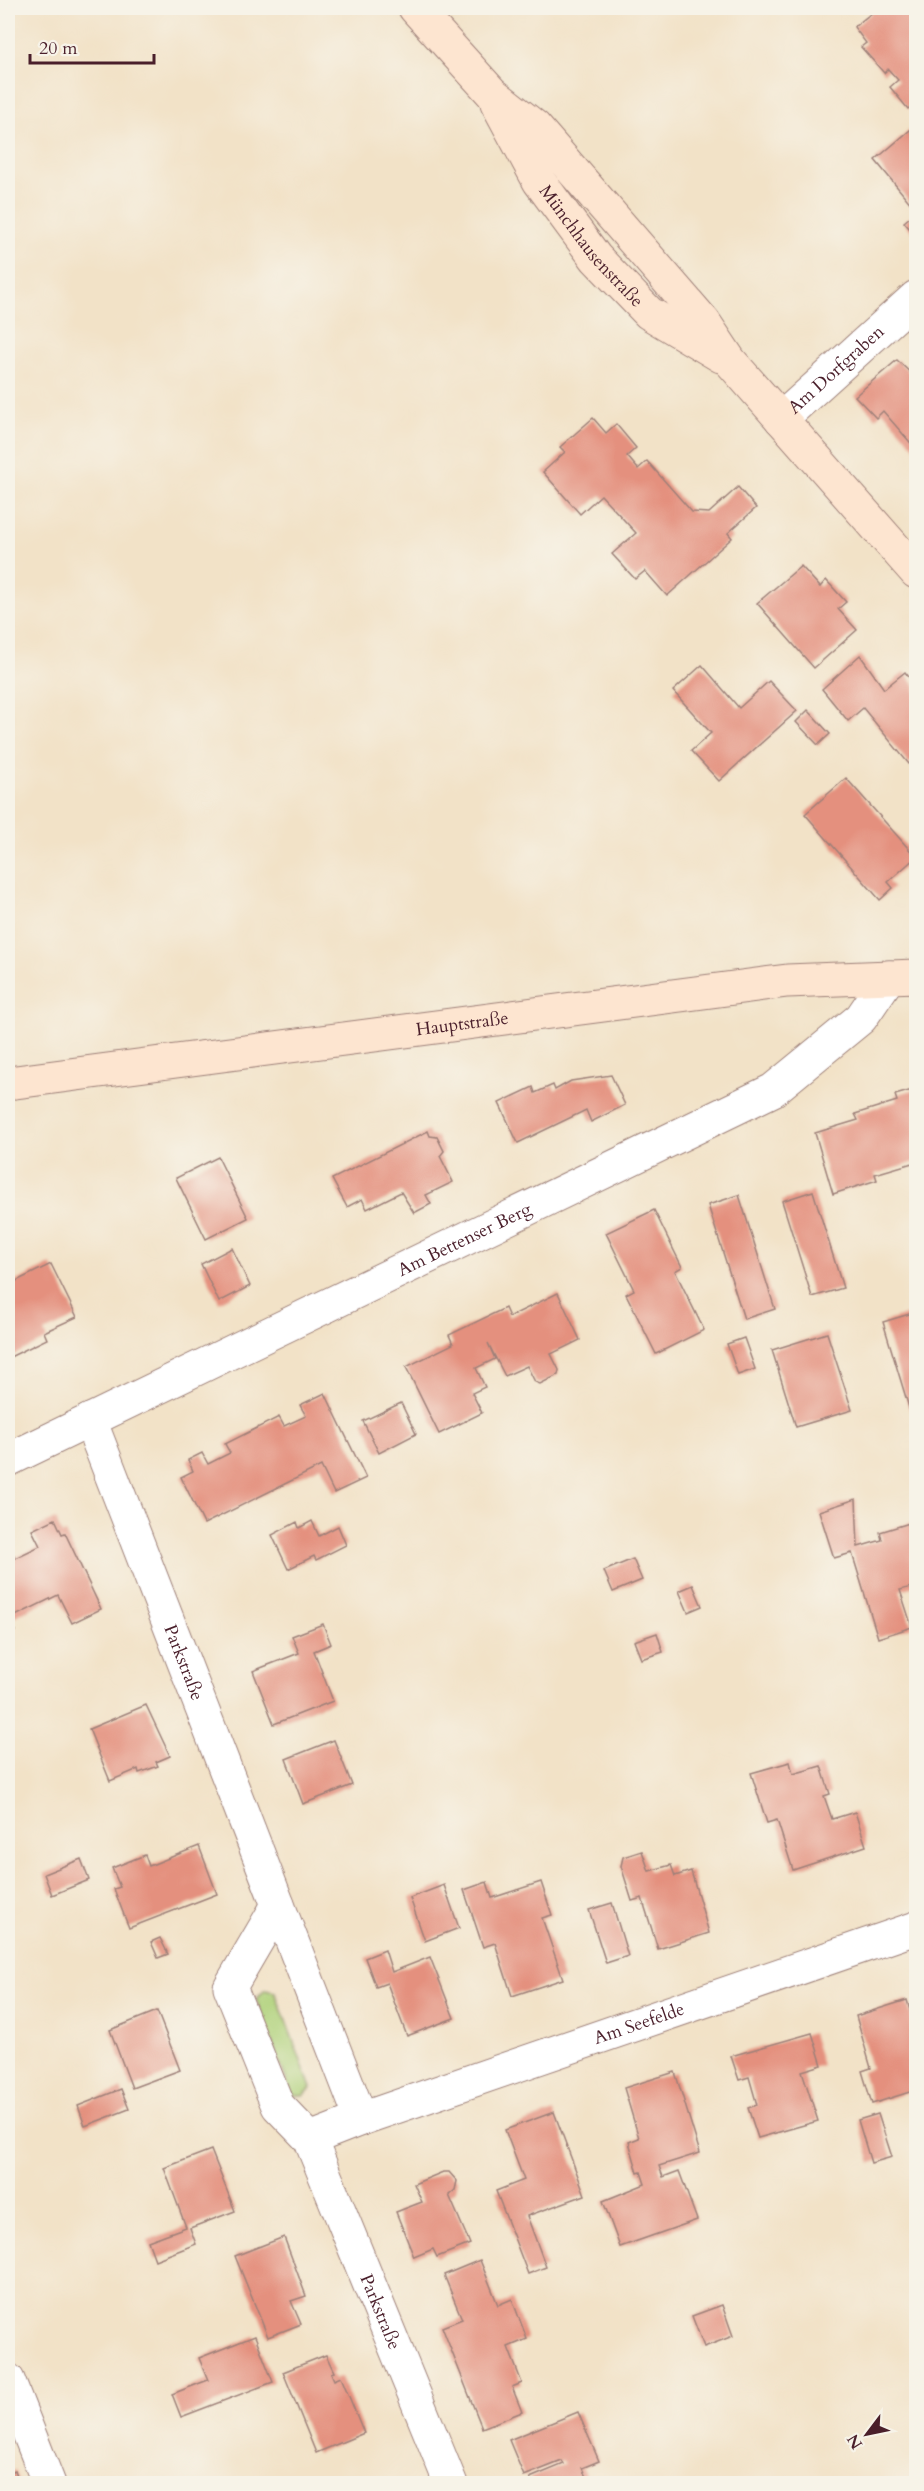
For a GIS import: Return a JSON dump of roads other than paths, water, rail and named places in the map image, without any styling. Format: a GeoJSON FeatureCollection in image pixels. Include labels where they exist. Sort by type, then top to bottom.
{"type":"FeatureCollection","features":[{"type":"Feature","properties":{"kind":"street","name":"Münchhausenstraße"},"geometry":{"type":"LineString","coordinates":[[415,8],[492,93],[539,181],[596,258],[650,313],[730,361],[916,572]]}},
{"type":"Feature","properties":{"kind":"street","name":"Am Dorfgraben"},"geometry":{"type":"LineString","coordinates":[[781,419],[916,297]]}},
{"type":"Feature","properties":{"kind":"street","name":"Hauptstraße"},"geometry":{"type":"LineString","coordinates":[[8,1083],[787,981],[903,977]]}},
{"type":"Feature","properties":{"kind":"street","name":"Am Bettenser Berg"},"geometry":{"type":"LineString","coordinates":[[8,1460],[773,1089],[861,1018],[903,977]]}},
{"type":"Feature","properties":{"kind":"street","name":"Parkstraße"},"geometry":{"type":"LineString","coordinates":[[90,1420],[361,2119]]}},
{"type":"Feature","properties":{"kind":"street","name":"Parkstraße"},"geometry":{"type":"LineString","coordinates":[[278,1905],[230,1987],[278,2106],[310,2139],[451,2484]]}},
{"type":"Feature","properties":{"kind":"street","name":"Am Seefelde"},"geometry":{"type":"LineString","coordinates":[[361,2119],[916,1928]]}},
{"type":"Feature","properties":{"kind":"street"},"geometry":{"type":"LineString","coordinates":[[310,2139],[361,2119]]}},
{"type":"Feature","properties":{"kind":"street"},"geometry":{"type":"LineString","coordinates":[[8,2380],[49,2484]]}}]}
